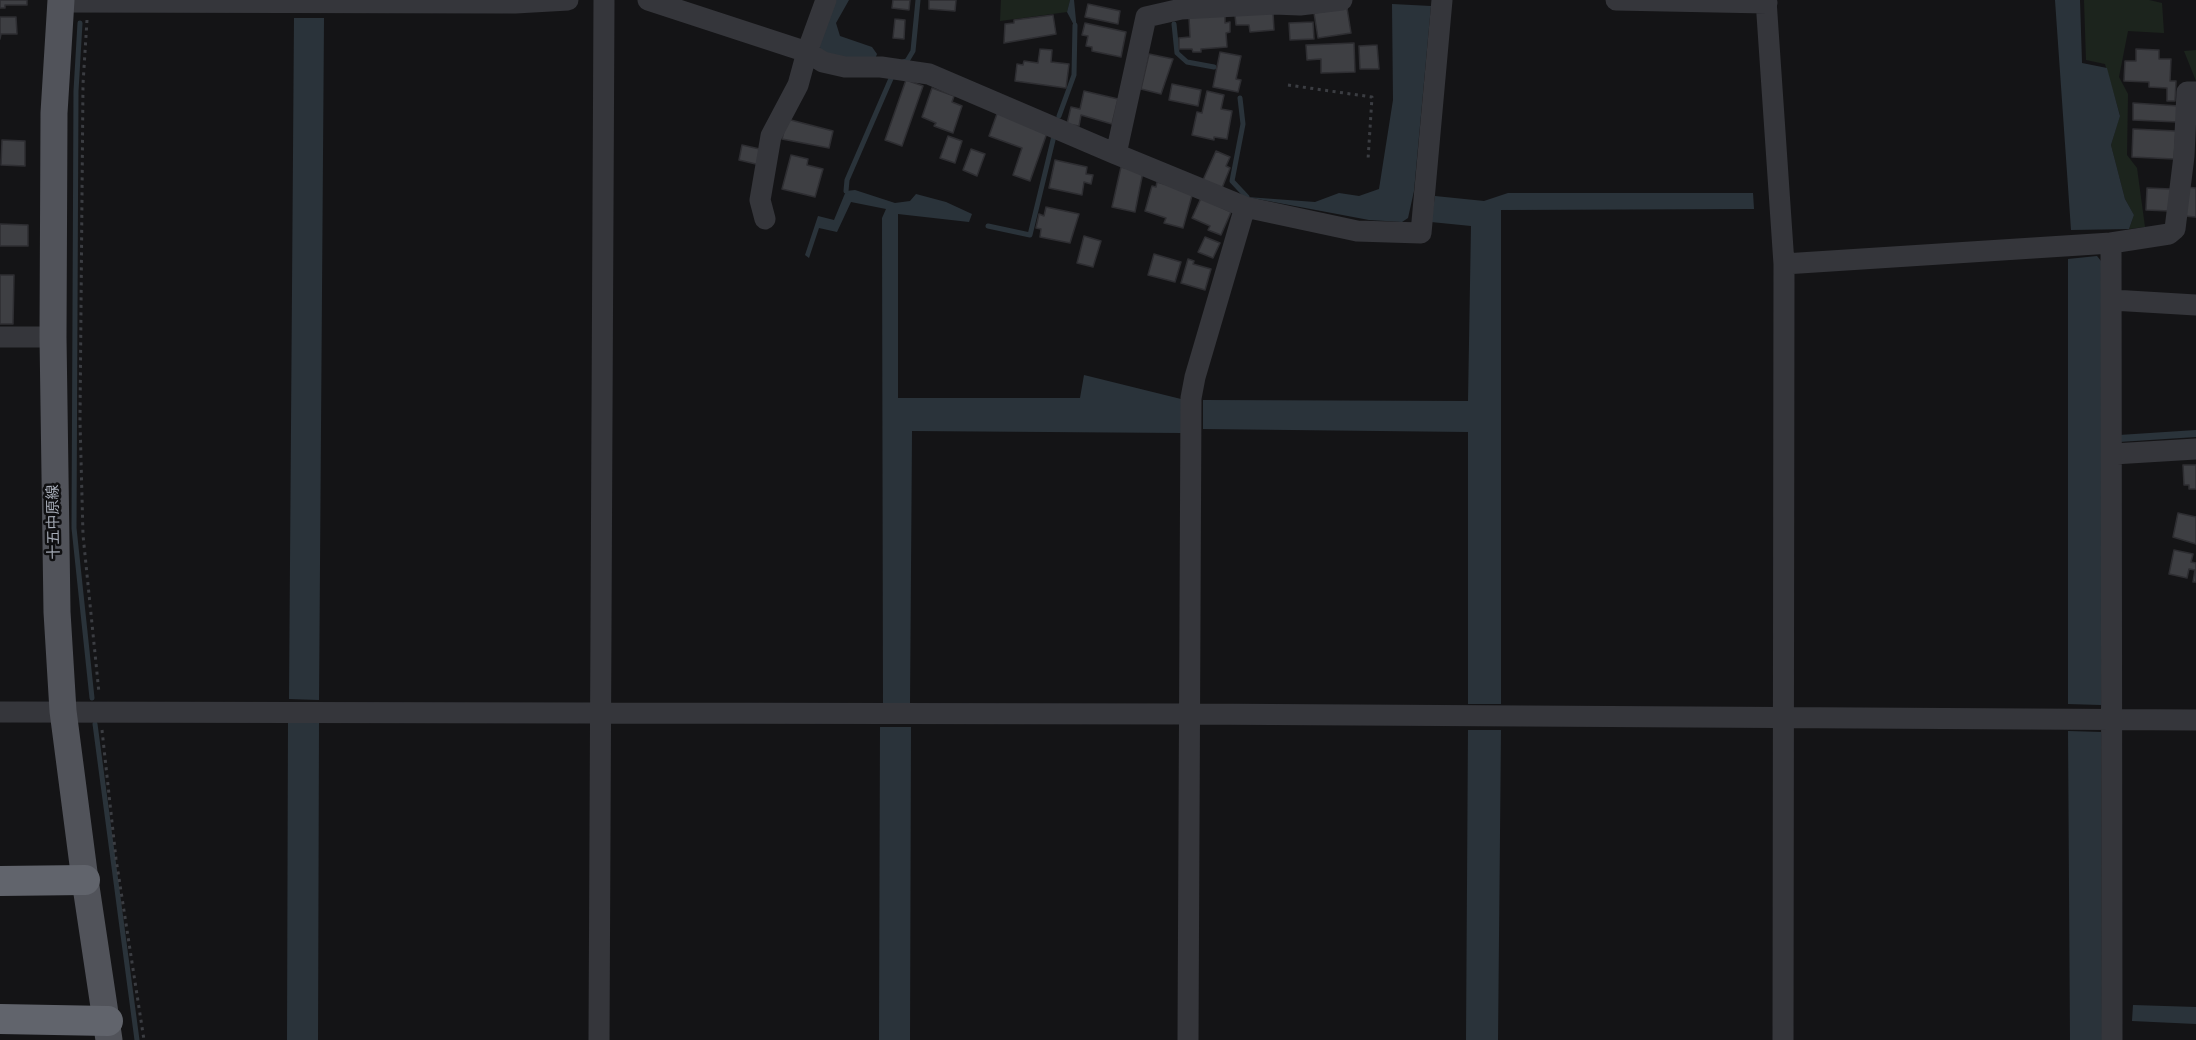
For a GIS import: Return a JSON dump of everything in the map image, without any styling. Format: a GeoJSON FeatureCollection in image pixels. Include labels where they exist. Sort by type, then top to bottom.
{"type":"FeatureCollection","features":[{"type":"Feature","properties":{"kind":"highway"},"geometry":{"type":"LineString","coordinates":[[0,881],[85,880]]}},
{"type":"Feature","properties":{"kind":"highway"},"geometry":{"type":"LineString","coordinates":[[0,1019],[109,1030]]}},
{"type":"Feature","properties":{"kind":"main road","name":"十五中原線"},"geometry":{"type":"LineString","coordinates":[[61,1],[54,113],[53,512],[63,711],[85,880],[109,1030]]}},
{"type":"Feature","properties":{"kind":"street"},"geometry":{"type":"LineString","coordinates":[[61,1],[515,2],[568,0]]}},
{"type":"Feature","properties":{"kind":"street"},"geometry":{"type":"LineString","coordinates":[[599,1040],[604,0]]}},
{"type":"Feature","properties":{"kind":"street"},"geometry":{"type":"LineString","coordinates":[[648,0],[807,52],[823,62],[844,67],[881,67],[929,74],[1245,207],[1357,231],[1421,233],[1442,0]]}},
{"type":"Feature","properties":{"kind":"street"},"geometry":{"type":"LineString","coordinates":[[765,219],[759,200],[771,136],[798,85],[826,0]]}},
{"type":"Feature","properties":{"kind":"street"},"geometry":{"type":"LineString","coordinates":[[1116,154],[1146,17],[1181,9],[1274,2],[1300,6],[1342,0]]}},
{"type":"Feature","properties":{"kind":"street"},"geometry":{"type":"LineString","coordinates":[[1616,0],[1766,2],[1784,264],[1783,1040]]}},
{"type":"Feature","properties":{"kind":"street"},"geometry":{"type":"LineString","coordinates":[[1784,264],[2093,244],[2169,234],[2175,229],[2184,156],[2187,92],[2196,92]]}},
{"type":"Feature","properties":{"kind":"street"},"geometry":{"type":"LineString","coordinates":[[1188,1040],[1191,398],[1245,207]]}},
{"type":"Feature","properties":{"kind":"street"},"geometry":{"type":"LineString","coordinates":[[2093,244],[2112,300],[2112,1040]]}},
{"type":"Feature","properties":{"kind":"street"},"geometry":{"type":"LineString","coordinates":[[2112,300],[2196,305]]}},
{"type":"Feature","properties":{"kind":"street"},"geometry":{"type":"LineString","coordinates":[[0,336],[52,337]]}},
{"type":"Feature","properties":{"kind":"street"},"geometry":{"type":"LineString","coordinates":[[2113,454],[2196,449]]}},
{"type":"Feature","properties":{"kind":"street"},"geometry":{"type":"LineString","coordinates":[[0,712],[1189,714],[2196,720]]}},
{"type":"Feature","properties":{"kind":"path"},"geometry":{"type":"LineString","coordinates":[[88,2],[83,84],[80,421],[83,534],[116,859],[144,1040]]}},
{"type":"Feature","properties":{"kind":"path"},"geometry":{"type":"LineString","coordinates":[[1288,85],[1372,97],[1368,160]]}},
{"type":"Feature","properties":{"kind":"shaded area"},"geometry":{"type":"Polygon","coordinates":[[[834,0],[849,0],[836,23],[840,36],[872,47],[877,54],[874,62],[824,56],[818,43],[834,0]]]}},
{"type":"Feature","properties":{"kind":"shaded area"},"geometry":{"type":"Polygon","coordinates":[[[1001,0],[1070,0],[1067,12],[1000,21],[1001,0]]]}},
{"type":"Feature","properties":{"kind":"shaded area"},"geometry":{"type":"Polygon","coordinates":[[[1070,0],[1074,0],[1077,31],[1067,12],[1070,0]]]}},
{"type":"Feature","properties":{"kind":"shaded area"},"geometry":{"type":"Polygon","coordinates":[[[2055,0],[2080,0],[2082,63],[2107,68],[2120,116],[2111,145],[2125,199],[2134,215],[2129,229],[2071,230],[2055,0]]]}},
{"type":"Feature","properties":{"kind":"shaded area"},"geometry":{"type":"Polygon","coordinates":[[[2084,0],[2149,0],[2162,3],[2164,33],[2128,31],[2119,77],[2128,94],[2127,155],[2137,168],[2145,227],[2129,229],[2134,215],[2125,199],[2111,145],[2120,115],[2105,64],[2086,60],[2084,0]]]}},
{"type":"Feature","properties":{"kind":"shaded area"},"geometry":{"type":"Polygon","coordinates":[[[1392,4],[1431,6],[1414,191],[1408,218],[1402,222],[1369,220],[1247,197],[1315,202],[1339,193],[1359,196],[1379,189],[1393,100],[1392,4]]]}},
{"type":"Feature","properties":{"kind":"shaded area"},"geometry":{"type":"Polygon","coordinates":[[[294,18],[324,18],[319,700],[289,699],[294,18]]]}},
{"type":"Feature","properties":{"kind":"shaded area"},"geometry":{"type":"Polygon","coordinates":[[[2196,50],[2196,81],[2184,51],[2196,50]]]}},
{"type":"Feature","properties":{"kind":"shaded area"},"geometry":{"type":"Polygon","coordinates":[[[855,190],[895,203],[910,201],[916,194],[946,202],[972,214],[969,222],[898,214],[898,398],[1080,398],[1084,375],[1181,399],[1183,433],[912,431],[910,704],[883,705],[882,218],[886,209],[851,202],[837,232],[819,228],[809,258],[805,255],[818,216],[834,220],[846,191],[855,190]]]}},
{"type":"Feature","properties":{"kind":"shaded area"},"geometry":{"type":"Polygon","coordinates":[[[1508,193],[1753,193],[1754,209],[1501,210],[1501,704],[1468,704],[1468,432],[1203,429],[1203,400],[1468,401],[1471,226],[1431,222],[1435,196],[1484,201],[1508,193]]]}},
{"type":"Feature","properties":{"kind":"shaded area"},"geometry":{"type":"Polygon","coordinates":[[[2097,256],[2101,261],[2101,705],[2068,704],[2068,259],[2097,256]]]}},
{"type":"Feature","properties":{"kind":"shaded area"},"geometry":{"type":"Polygon","coordinates":[[[2196,430],[2196,437],[2119,442],[2119,435],[2196,430]]]}},
{"type":"Feature","properties":{"kind":"shaded area"},"geometry":{"type":"Polygon","coordinates":[[[288,723],[319,723],[318,1040],[287,1040],[288,723]]]}},
{"type":"Feature","properties":{"kind":"shaded area"},"geometry":{"type":"Polygon","coordinates":[[[880,727],[911,727],[910,1040],[879,1040],[880,727]]]}},
{"type":"Feature","properties":{"kind":"shaded area"},"geometry":{"type":"Polygon","coordinates":[[[1468,730],[1501,730],[1498,1040],[1466,1040],[1468,730]]]}},
{"type":"Feature","properties":{"kind":"shaded area"},"geometry":{"type":"Polygon","coordinates":[[[2068,731],[2101,732],[2102,1040],[2070,1040],[2068,731]]]}},
{"type":"Feature","properties":{"kind":"shaded area"},"geometry":{"type":"Polygon","coordinates":[[[2133,1005],[2196,1007],[2196,1024],[2132,1021],[2133,1005]]]}},
{"type":"Feature","properties":{"kind":"building"},"geometry":{"type":"Polygon","coordinates":[[[0,0],[27,0],[27,5],[5,5],[5,8],[0,8],[0,0]]]}},
{"type":"Feature","properties":{"kind":"building"},"geometry":{"type":"Polygon","coordinates":[[[893,0],[910,0],[909,10],[892,8],[893,0]]]}},
{"type":"Feature","properties":{"kind":"building"},"geometry":{"type":"Polygon","coordinates":[[[929,0],[956,0],[955,11],[929,9],[929,0]]]}},
{"type":"Feature","properties":{"kind":"building"},"geometry":{"type":"Polygon","coordinates":[[[1088,4],[1120,11],[1118,24],[1085,17],[1088,4]]]}},
{"type":"Feature","properties":{"kind":"building"},"geometry":{"type":"Polygon","coordinates":[[[1347,8],[1351,33],[1318,38],[1314,13],[1347,8]]]}},
{"type":"Feature","properties":{"kind":"building"},"geometry":{"type":"Polygon","coordinates":[[[1273,13],[1274,30],[1250,32],[1249,25],[1236,25],[1235,15],[1273,13]]]}},
{"type":"Feature","properties":{"kind":"building"},"geometry":{"type":"Polygon","coordinates":[[[1053,15],[1056,34],[1004,43],[1005,24],[1014,23],[1014,20],[1053,15]]]}},
{"type":"Feature","properties":{"kind":"building"},"geometry":{"type":"Polygon","coordinates":[[[1225,15],[1225,23],[1230,22],[1230,32],[1226,33],[1227,47],[1201,49],[1201,52],[1179,49],[1179,38],[1190,37],[1189,17],[1225,15]]]}},
{"type":"Feature","properties":{"kind":"building"},"geometry":{"type":"Polygon","coordinates":[[[0,17],[16,17],[17,34],[1,34],[0,39],[0,17]]]}},
{"type":"Feature","properties":{"kind":"building"},"geometry":{"type":"Polygon","coordinates":[[[895,19],[905,20],[904,39],[893,38],[895,19]]]}},
{"type":"Feature","properties":{"kind":"building"},"geometry":{"type":"Polygon","coordinates":[[[1313,22],[1314,39],[1290,40],[1289,23],[1313,22]]]}},
{"type":"Feature","properties":{"kind":"building"},"geometry":{"type":"Polygon","coordinates":[[[1085,23],[1126,32],[1121,57],[1092,51],[1092,47],[1086,46],[1088,36],[1082,35],[1085,23]]]}},
{"type":"Feature","properties":{"kind":"building"},"geometry":{"type":"Polygon","coordinates":[[[1354,43],[1355,72],[1321,73],[1321,59],[1307,60],[1306,45],[1354,43]]]}},
{"type":"Feature","properties":{"kind":"building"},"geometry":{"type":"Polygon","coordinates":[[[1377,45],[1379,69],[1360,69],[1359,46],[1377,45]]]}},
{"type":"Feature","properties":{"kind":"building"},"geometry":{"type":"Polygon","coordinates":[[[1040,49],[1052,50],[1051,62],[1069,64],[1066,88],[1015,81],[1017,64],[1023,65],[1024,61],[1038,63],[1040,49]]]}},
{"type":"Feature","properties":{"kind":"building"},"geometry":{"type":"Polygon","coordinates":[[[2136,49],[2159,50],[2159,59],[2171,59],[2170,81],[2176,81],[2175,101],[2167,101],[2167,88],[2149,87],[2149,82],[2124,81],[2125,61],[2136,61],[2136,49]]]}},
{"type":"Feature","properties":{"kind":"building"},"geometry":{"type":"Polygon","coordinates":[[[1220,52],[1241,56],[1236,79],[1241,80],[1238,92],[1213,87],[1220,52]]]}},
{"type":"Feature","properties":{"kind":"building"},"geometry":{"type":"Polygon","coordinates":[[[1149,54],[1173,59],[1161,94],[1141,89],[1149,54]]]}},
{"type":"Feature","properties":{"kind":"building"},"geometry":{"type":"Polygon","coordinates":[[[906,80],[923,86],[902,146],[885,140],[906,80]]]}},
{"type":"Feature","properties":{"kind":"building"},"geometry":{"type":"Polygon","coordinates":[[[1172,84],[1201,90],[1198,106],[1169,100],[1172,84]]]}},
{"type":"Feature","properties":{"kind":"building"},"geometry":{"type":"Polygon","coordinates":[[[932,88],[954,96],[952,102],[962,106],[953,133],[934,126],[936,123],[922,117],[932,88]]]}},
{"type":"Feature","properties":{"kind":"building"},"geometry":{"type":"Polygon","coordinates":[[[1084,91],[1118,99],[1112,124],[1081,115],[1079,126],[1067,124],[1071,107],[1080,109],[1084,91]]]}},
{"type":"Feature","properties":{"kind":"building"},"geometry":{"type":"Polygon","coordinates":[[[1207,91],[1224,95],[1221,109],[1232,111],[1227,139],[1214,137],[1214,140],[1192,135],[1197,112],[1202,113],[1207,91]]]}},
{"type":"Feature","properties":{"kind":"building"},"geometry":{"type":"Polygon","coordinates":[[[2133,103],[2179,106],[2178,122],[2133,120],[2133,103]]]}},
{"type":"Feature","properties":{"kind":"building"},"geometry":{"type":"Polygon","coordinates":[[[998,111],[1047,133],[1030,181],[1013,175],[1022,148],[989,136],[998,111]]]}},
{"type":"Feature","properties":{"kind":"building"},"geometry":{"type":"Polygon","coordinates":[[[787,119],[833,131],[829,148],[782,139],[787,119]]]}},
{"type":"Feature","properties":{"kind":"building"},"geometry":{"type":"Polygon","coordinates":[[[2133,129],[2176,131],[2174,159],[2132,157],[2133,129]]]}},
{"type":"Feature","properties":{"kind":"building"},"geometry":{"type":"Polygon","coordinates":[[[948,136],[962,141],[955,163],[940,158],[948,136]]]}},
{"type":"Feature","properties":{"kind":"building"},"geometry":{"type":"Polygon","coordinates":[[[2,140],[25,141],[25,166],[1,165],[2,140]]]}},
{"type":"Feature","properties":{"kind":"building"},"geometry":{"type":"Polygon","coordinates":[[[742,145],[764,150],[760,165],[739,160],[742,145]]]}},
{"type":"Feature","properties":{"kind":"building"},"geometry":{"type":"Polygon","coordinates":[[[971,149],[985,154],[977,176],[963,170],[971,149]]]}},
{"type":"Feature","properties":{"kind":"building"},"geometry":{"type":"Polygon","coordinates":[[[1216,151],[1230,157],[1226,166],[1230,168],[1222,188],[1203,180],[1216,151]]]}},
{"type":"Feature","properties":{"kind":"building"},"geometry":{"type":"Polygon","coordinates":[[[791,155],[808,159],[807,165],[823,169],[815,197],[782,189],[791,155]]]}},
{"type":"Feature","properties":{"kind":"building"},"geometry":{"type":"Polygon","coordinates":[[[1055,160],[1087,167],[1086,174],[1093,175],[1091,184],[1084,182],[1082,195],[1049,188],[1055,160]]]}},
{"type":"Feature","properties":{"kind":"building"},"geometry":{"type":"Polygon","coordinates":[[[1121,167],[1143,172],[1135,212],[1112,207],[1121,167]]]}},
{"type":"Feature","properties":{"kind":"building"},"geometry":{"type":"Polygon","coordinates":[[[1157,182],[1193,192],[1183,228],[1164,223],[1166,218],[1145,211],[1152,186],[1156,187],[1157,182]]]}},
{"type":"Feature","properties":{"kind":"building"},"geometry":{"type":"Polygon","coordinates":[[[2185,187],[2196,188],[2196,217],[2184,216],[2185,187]]]}},
{"type":"Feature","properties":{"kind":"building"},"geometry":{"type":"Polygon","coordinates":[[[2147,188],[2171,189],[2170,211],[2146,210],[2147,188]]]}},
{"type":"Feature","properties":{"kind":"building"},"geometry":{"type":"Polygon","coordinates":[[[1201,198],[1231,212],[1221,235],[1208,230],[1210,226],[1192,218],[1201,198]]]}},
{"type":"Feature","properties":{"kind":"building"},"geometry":{"type":"Polygon","coordinates":[[[1046,207],[1079,214],[1070,243],[1040,237],[1041,229],[1036,228],[1039,214],[1044,216],[1046,207]]]}},
{"type":"Feature","properties":{"kind":"building"},"geometry":{"type":"Polygon","coordinates":[[[0,224],[28,225],[28,246],[0,246],[0,224]]]}},
{"type":"Feature","properties":{"kind":"building"},"geometry":{"type":"Polygon","coordinates":[[[1084,236],[1101,241],[1093,267],[1077,263],[1084,236]]]}},
{"type":"Feature","properties":{"kind":"building"},"geometry":{"type":"Polygon","coordinates":[[[1205,237],[1220,243],[1213,258],[1198,252],[1205,237]]]}},
{"type":"Feature","properties":{"kind":"building"},"geometry":{"type":"Polygon","coordinates":[[[1154,254],[1181,262],[1175,282],[1148,275],[1154,254]]]}},
{"type":"Feature","properties":{"kind":"building"},"geometry":{"type":"Polygon","coordinates":[[[1188,259],[1194,261],[1193,264],[1211,269],[1205,290],[1181,283],[1188,259]]]}},
{"type":"Feature","properties":{"kind":"building"},"geometry":{"type":"Polygon","coordinates":[[[0,275],[14,275],[13,324],[0,324],[0,275]]]}},
{"type":"Feature","properties":{"kind":"building"},"geometry":{"type":"Polygon","coordinates":[[[2183,465],[2196,465],[2196,489],[2189,489],[2189,485],[2184,485],[2183,465]]]}},
{"type":"Feature","properties":{"kind":"building"},"geometry":{"type":"Polygon","coordinates":[[[2178,513],[2196,517],[2196,544],[2173,537],[2178,513]]]}},
{"type":"Feature","properties":{"kind":"building"},"geometry":{"type":"Polygon","coordinates":[[[2174,550],[2193,554],[2191,562],[2196,563],[2196,582],[2193,582],[2195,570],[2189,569],[2187,578],[2169,574],[2174,550]]]}},
{"type":"Feature","properties":{"kind":"waterway"},"geometry":{"type":"LineString","coordinates":[[903,62],[907,61],[913,51],[918,0]]}},
{"type":"Feature","properties":{"kind":"waterway"},"geometry":{"type":"LineString","coordinates":[[80,23],[76,91],[74,528],[92,698]]}},
{"type":"Feature","properties":{"kind":"waterway"},"geometry":{"type":"LineString","coordinates":[[1174,24],[1177,53],[1187,62],[1214,67]]}},
{"type":"Feature","properties":{"kind":"waterway"},"geometry":{"type":"LineString","coordinates":[[1059,116],[1074,75],[1075,25]]}},
{"type":"Feature","properties":{"kind":"waterway"},"geometry":{"type":"LineString","coordinates":[[846,191],[847,180],[893,74]]}},
{"type":"Feature","properties":{"kind":"waterway"},"geometry":{"type":"LineString","coordinates":[[1240,98],[1243,124],[1232,181],[1247,197]]}},
{"type":"Feature","properties":{"kind":"waterway"},"geometry":{"type":"LineString","coordinates":[[988,226],[1030,235],[1054,136]]}},
{"type":"Feature","properties":{"kind":"waterway"},"geometry":{"type":"LineString","coordinates":[[95,724],[137,1040]]}}]}
